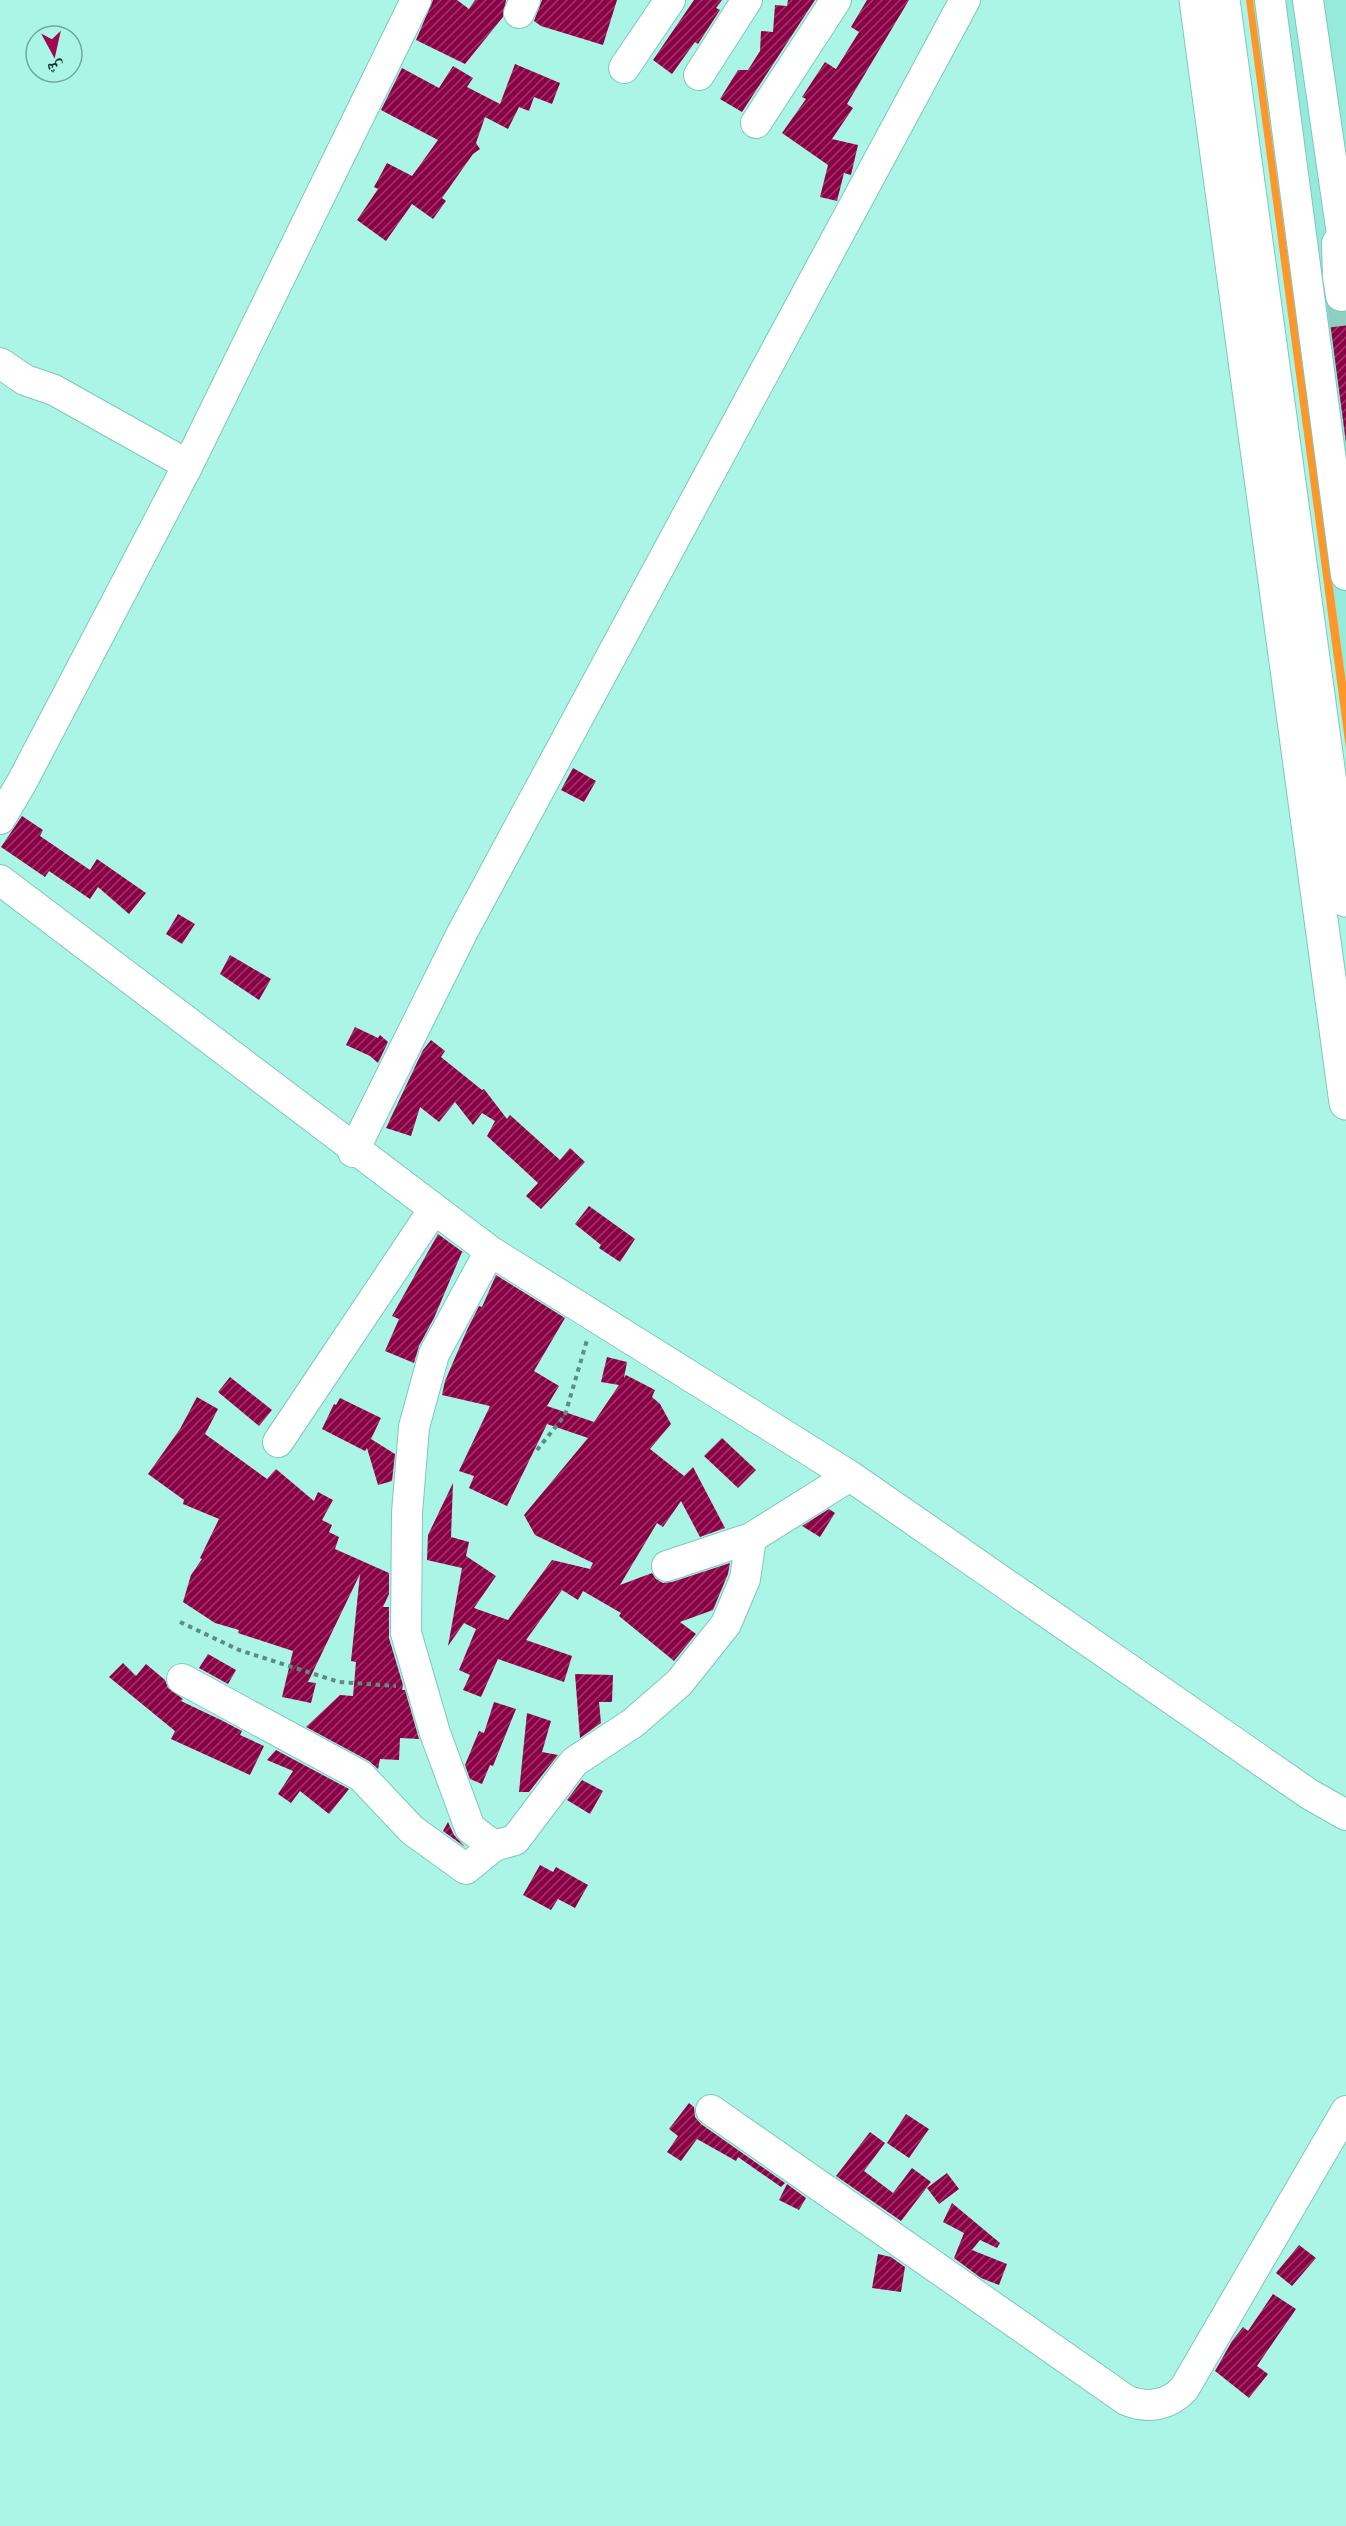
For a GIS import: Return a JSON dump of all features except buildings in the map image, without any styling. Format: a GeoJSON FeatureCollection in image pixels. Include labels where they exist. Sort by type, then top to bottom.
{"type":"FeatureCollection","features":[{"type":"Feature","properties":{"kind":"highway"},"geometry":{"type":"LineString","coordinates":[[1196,0],[1346,1103]]}},
{"type":"Feature","properties":{"kind":"highway"},"geometry":{"type":"LineString","coordinates":[[1223,0],[1346,900]]}},
{"type":"Feature","properties":{"kind":"street"},"geometry":{"type":"LineString","coordinates":[[0,819],[22,782],[188,465],[416,0]]}},
{"type":"Feature","properties":{"kind":"street"},"geometry":{"type":"LineString","coordinates":[[624,68],[670,0]]}},
{"type":"Feature","properties":{"kind":"street"},"geometry":{"type":"LineString","coordinates":[[699,75],[747,0]]}},
{"type":"Feature","properties":{"kind":"street"},"geometry":{"type":"LineString","coordinates":[[756,123],[836,0]]}},
{"type":"Feature","properties":{"kind":"street"},"geometry":{"type":"LineString","coordinates":[[354,1150],[462,933],[965,0]]}},
{"type":"Feature","properties":{"kind":"street"},"geometry":{"type":"LineString","coordinates":[[1270,0],[1342,525],[1346,575]]}},
{"type":"Feature","properties":{"kind":"street"},"geometry":{"type":"LineString","coordinates":[[1308,0],[1343,223],[1346,262]]}},
{"type":"Feature","properties":{"kind":"street"},"geometry":{"type":"LineString","coordinates":[[1299,221],[1343,223]]}},
{"type":"Feature","properties":{"kind":"street"},"geometry":{"type":"LineString","coordinates":[[1341,296],[1336,256],[1343,223]]}},
{"type":"Feature","properties":{"kind":"street"},"geometry":{"type":"LineString","coordinates":[[0,363],[25,380],[54,390],[188,465]]}},
{"type":"Feature","properties":{"kind":"street"},"geometry":{"type":"LineString","coordinates":[[0,880],[490,1251],[850,1476],[1309,1794],[1346,1815]]}},
{"type":"Feature","properties":{"kind":"street"},"geometry":{"type":"LineString","coordinates":[[278,1442],[434,1209]]}},
{"type":"Feature","properties":{"kind":"street"},"geometry":{"type":"LineString","coordinates":[[490,1251],[434,1354],[414,1427],[407,1513],[406,1633],[435,1733],[470,1828],[494,1846]]}},
{"type":"Feature","properties":{"kind":"street"},"geometry":{"type":"LineString","coordinates":[[667,1566],[751,1538],[850,1476]]}},
{"type":"Feature","properties":{"kind":"street"},"geometry":{"type":"LineString","coordinates":[[182,1679],[362,1776],[412,1830],[466,1869],[494,1846],[515,1840],[574,1762],[633,1723],[680,1683],[726,1624],[745,1579],[751,1538]]}},
{"type":"Feature","properties":{"kind":"street"},"geometry":{"type":"LineString","coordinates":[[711,2110],[1126,2400],[1134,2404],[1152,2406],[1170,2401],[1184,2389],[1346,2111]]}},
{"type":"Feature","properties":{"kind":"path"},"geometry":{"type":"LineString","coordinates":[[537,1450],[565,1415],[594,1316]]}},
{"type":"Feature","properties":{"kind":"path"},"geometry":{"type":"LineString","coordinates":[[180,1622],[239,1650],[339,1682],[422,1688]]}},
{"type":"Feature","properties":{"kind":"shaded area"},"geometry":{"type":"Polygon","coordinates":[[[1246,0],[1253,0],[1346,683],[1346,749],[1246,0]]]}},
{"type":"Feature","properties":{"kind":"shaded area"},"geometry":{"type":"Polygon","coordinates":[[[1253,0],[1346,0],[1346,683],[1253,0]]]}},
{"type":"Feature","properties":{"kind":"tunnel"},"geometry":{"type":"LineString","coordinates":[[1341,296],[1346,338]]}}]}
